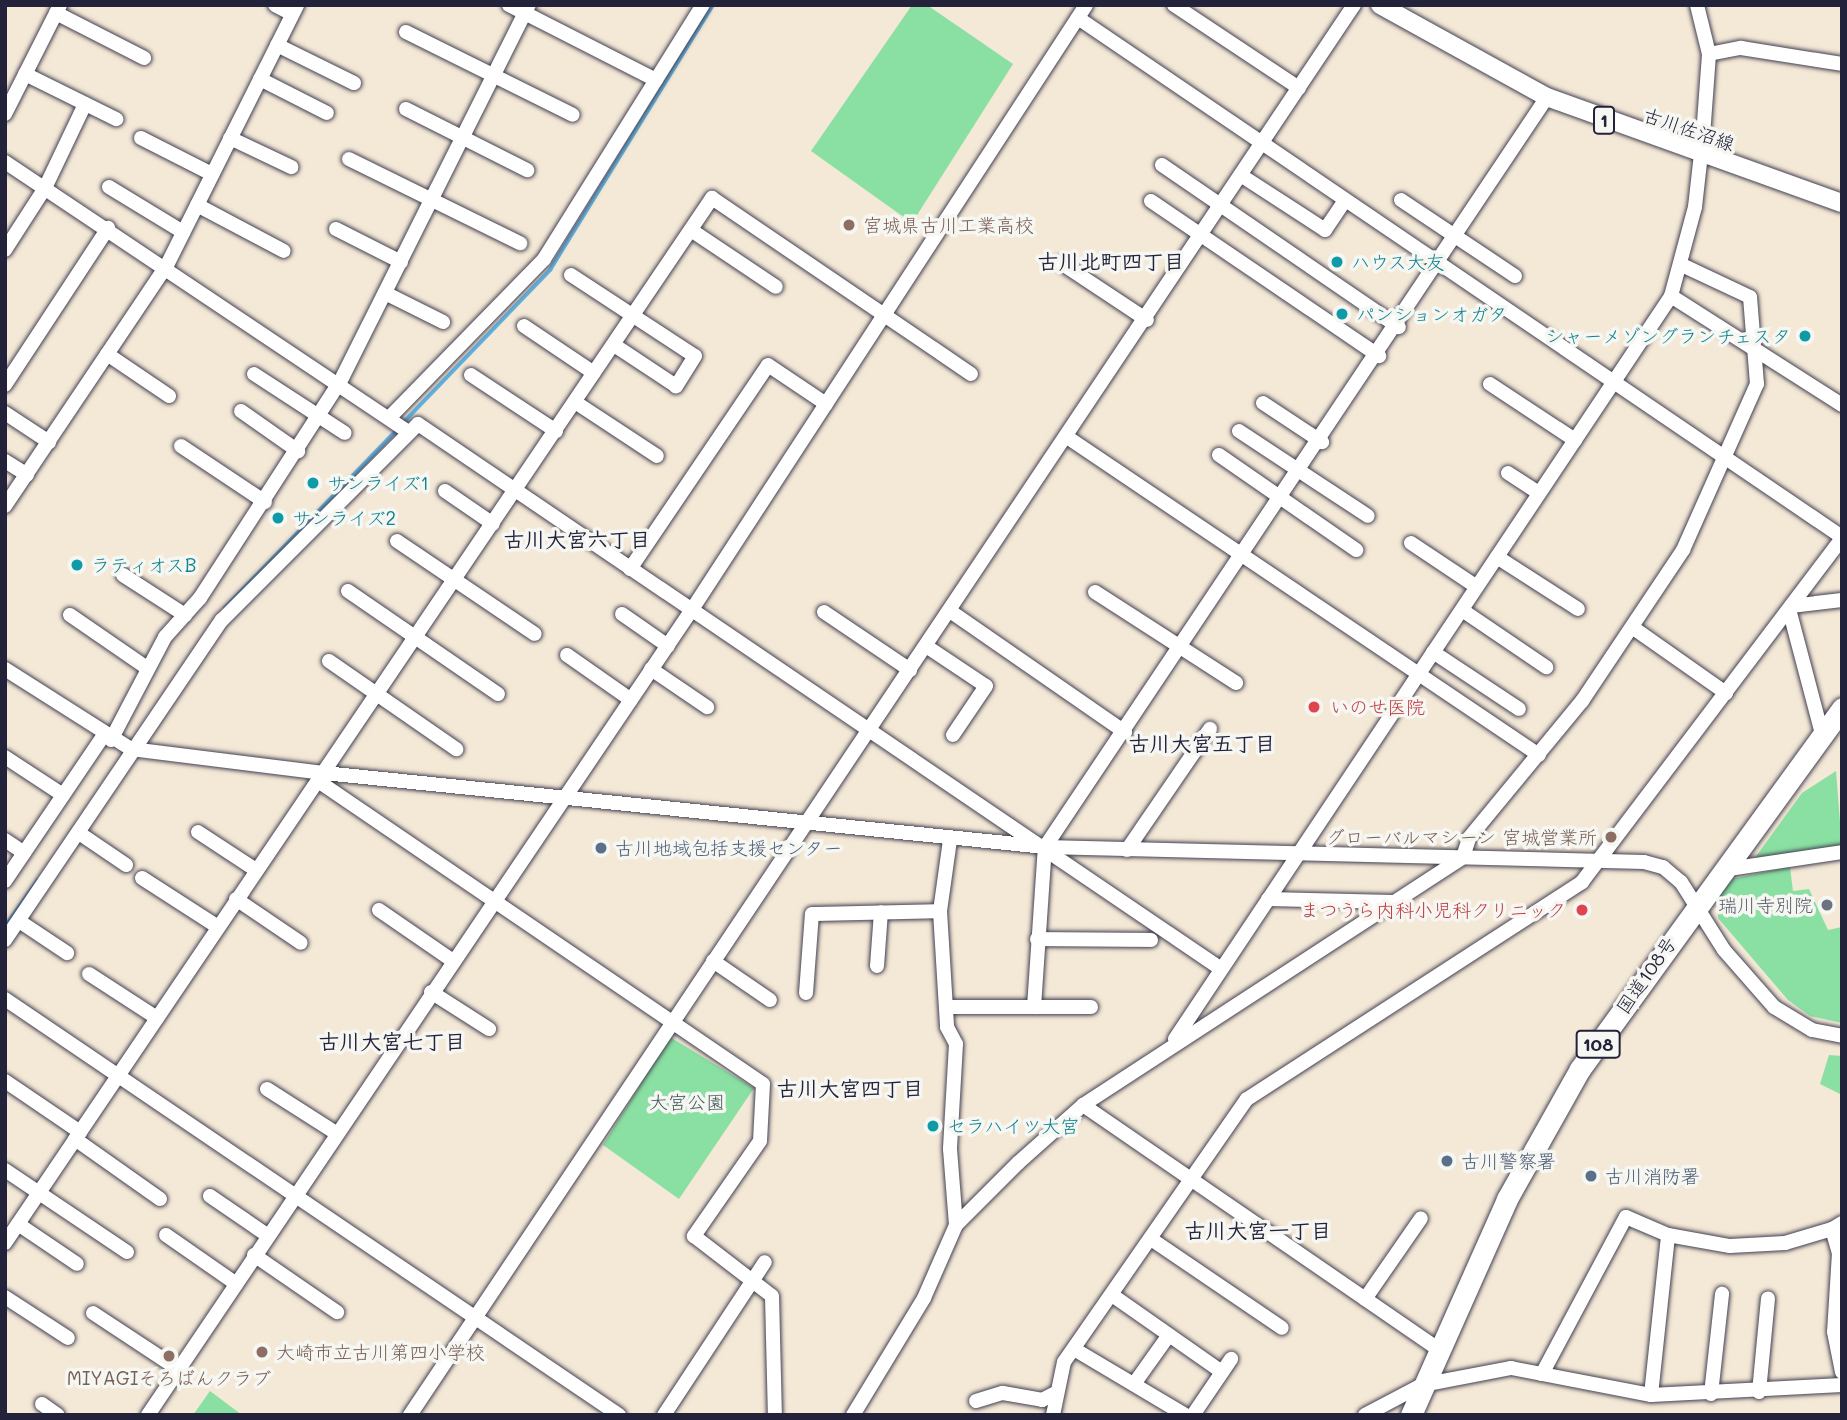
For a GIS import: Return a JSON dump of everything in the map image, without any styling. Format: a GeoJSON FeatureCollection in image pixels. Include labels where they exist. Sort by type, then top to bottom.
{"type":"FeatureCollection","features":[{"type":"Feature","properties":{"kind":"highway","name":"国道108号"},"geometry":{"type":"LineString","coordinates":[[1411,1415],[1438,1349],[1507,1199],[1580,1069],[1697,902],[1842,708]]}},
{"type":"Feature","properties":{"kind":"main road","name":"古川佐沼線"},"geometry":{"type":"LineString","coordinates":[[1380,5],[1547,97],[1698,155],[1842,203]]}},
{"type":"Feature","properties":{"kind":"street"},"geometry":{"type":"LineString","coordinates":[[6,504],[167,265],[294,10],[275,5]]}},
{"type":"Feature","properties":{"kind":"street"},"geometry":{"type":"LineString","coordinates":[[509,5],[527,9],[656,80]]}},
{"type":"Feature","properties":{"kind":"street"},"geometry":{"type":"LineString","coordinates":[[391,420],[544,259],[703,5]]}},
{"type":"Feature","properties":{"kind":"street"},"geometry":{"type":"LineString","coordinates":[[1174,5],[1300,89]]}},
{"type":"Feature","properties":{"kind":"street"},"geometry":{"type":"LineString","coordinates":[[410,1415],[803,827],[1147,320],[1354,5]]}},
{"type":"Feature","properties":{"kind":"street"},"geometry":{"type":"LineString","coordinates":[[1170,1046],[1671,296],[1682,264],[1695,207],[1709,54],[1697,5]]}},
{"type":"Feature","properties":{"kind":"street"},"geometry":{"type":"LineString","coordinates":[[5,114],[58,9],[144,58]]}},
{"type":"Feature","properties":{"kind":"street"},"geometry":{"type":"LineString","coordinates":[[5,940],[79,833],[121,744],[147,668],[265,502],[340,382],[527,9]]}},
{"type":"Feature","properties":{"kind":"street"},"geometry":{"type":"LineString","coordinates":[[148,1415],[493,900],[691,611],[1082,12],[1263,144],[1725,455],[1842,537],[1582,883],[1263,1084],[1074,1349],[1054,1394],[1053,1415]]}},
{"type":"Feature","properties":{"kind":"street"},"geometry":{"type":"LineString","coordinates":[[406,32],[573,115]]}},
{"type":"Feature","properties":{"kind":"street"},"geometry":{"type":"LineString","coordinates":[[276,46],[354,83]]}},
{"type":"Feature","properties":{"kind":"street"},"geometry":{"type":"LineString","coordinates":[[1709,54],[1741,48],[1842,64]]}},
{"type":"Feature","properties":{"kind":"street"},"geometry":{"type":"LineString","coordinates":[[25,74],[116,119]]}},
{"type":"Feature","properties":{"kind":"street"},"geometry":{"type":"LineString","coordinates":[[260,79],[327,113]]}},
{"type":"Feature","properties":{"kind":"street"},"geometry":{"type":"LineString","coordinates":[[1034,1007],[1045,847],[1302,472],[1458,238],[1547,97]]}},
{"type":"Feature","properties":{"kind":"street"},"geometry":{"type":"LineString","coordinates":[[5,250],[45,188],[85,104]]}},
{"type":"Feature","properties":{"kind":"street"},"geometry":{"type":"LineString","coordinates":[[406,109],[527,170]]}},
{"type":"Feature","properties":{"kind":"street"},"geometry":{"type":"LineString","coordinates":[[141,138],[212,174]]}},
{"type":"Feature","properties":{"kind":"street"},"geometry":{"type":"LineString","coordinates":[[230,138],[291,167]]}},
{"type":"Feature","properties":{"kind":"street"},"geometry":{"type":"LineString","coordinates":[[349,159],[520,243]]}},
{"type":"Feature","properties":{"kind":"street"},"geometry":{"type":"LineString","coordinates":[[5,162],[167,265],[340,382],[408,432]]}},
{"type":"Feature","properties":{"kind":"street"},"geometry":{"type":"LineString","coordinates":[[1163,165],[1399,327]]}},
{"type":"Feature","properties":{"kind":"street"},"geometry":{"type":"LineString","coordinates":[[1242,176],[1325,230],[1345,200]]}},
{"type":"Feature","properties":{"kind":"street"},"geometry":{"type":"LineString","coordinates":[[109,187],[183,233]]}},
{"type":"Feature","properties":{"kind":"street"},"geometry":{"type":"LineString","coordinates":[[5,1243],[712,198],[971,374]]}},
{"type":"Feature","properties":{"kind":"street"},"geometry":{"type":"LineString","coordinates":[[1401,200],[1515,276]]}},
{"type":"Feature","properties":{"kind":"street"},"geometry":{"type":"LineString","coordinates":[[1151,201],[1379,356]]}},
{"type":"Feature","properties":{"kind":"street"},"geometry":{"type":"LineString","coordinates":[[197,205],[284,251]]}},
{"type":"Feature","properties":{"kind":"street"},"geometry":{"type":"LineString","coordinates":[[5,385],[108,228]]}},
{"type":"Feature","properties":{"kind":"street"},"geometry":{"type":"LineString","coordinates":[[336,229],[401,262]]}},
{"type":"Feature","properties":{"kind":"street"},"geometry":{"type":"LineString","coordinates":[[691,230],[776,286]]}},
{"type":"Feature","properties":{"kind":"street"},"geometry":{"type":"LineString","coordinates":[[1061,263],[1147,320]]}},
{"type":"Feature","properties":{"kind":"street"},"geometry":{"type":"LineString","coordinates":[[853,1415],[924,1298],[956,1225],[1083,1105],[1463,857],[1469,838],[1539,755],[1632,627],[1683,550],[1725,455],[1751,408],[1758,353],[1756,316],[1745,290],[1682,264]]}},
{"type":"Feature","properties":{"kind":"street"},"geometry":{"type":"LineString","coordinates":[[571,275],[695,356],[676,386],[614,345]]}},
{"type":"Feature","properties":{"kind":"street"},"geometry":{"type":"LineString","coordinates":[[385,293],[443,322]]}},
{"type":"Feature","properties":{"kind":"street"},"geometry":{"type":"LineString","coordinates":[[1671,296],[1842,405]]}},
{"type":"Feature","properties":{"kind":"street"},"geometry":{"type":"LineString","coordinates":[[524,326],[594,373]]}},
{"type":"Feature","properties":{"kind":"street"},"geometry":{"type":"LineString","coordinates":[[107,355],[169,396]]}},
{"type":"Feature","properties":{"kind":"street"},"geometry":{"type":"LineString","coordinates":[[630,569],[768,365],[826,404]]}},
{"type":"Feature","properties":{"kind":"street"},"geometry":{"type":"LineString","coordinates":[[254,374],[345,433]]}},
{"type":"Feature","properties":{"kind":"street"},"geometry":{"type":"LineString","coordinates":[[471,375],[556,431]]}},
{"type":"Feature","properties":{"kind":"street"},"geometry":{"type":"LineString","coordinates":[[1490,384],[1575,440]]}},
{"type":"Feature","properties":{"kind":"street"},"geometry":{"type":"LineString","coordinates":[[575,402],[657,456]]}},
{"type":"Feature","properties":{"kind":"street"},"geometry":{"type":"LineString","coordinates":[[1263,403],[1322,442]]}},
{"type":"Feature","properties":{"kind":"street"},"geometry":{"type":"LineString","coordinates":[[241,411],[298,451]]}},
{"type":"Feature","properties":{"kind":"street"},"geometry":{"type":"LineString","coordinates":[[5,413],[48,442]]}},
{"type":"Feature","properties":{"kind":"street"},"geometry":{"type":"LineString","coordinates":[[5,881],[63,795],[121,744],[222,620],[418,424],[1222,969]]}},
{"type":"Feature","properties":{"kind":"street"},"geometry":{"type":"LineString","coordinates":[[1239,431],[1368,516]]}},
{"type":"Feature","properties":{"kind":"street"},"geometry":{"type":"LineString","coordinates":[[1068,437],[1539,755]]}},
{"type":"Feature","properties":{"kind":"street"},"geometry":{"type":"LineString","coordinates":[[181,446],[265,502]]}},
{"type":"Feature","properties":{"kind":"street"},"geometry":{"type":"LineString","coordinates":[[1219,455],[1356,550]]}},
{"type":"Feature","properties":{"kind":"street"},"geometry":{"type":"LineString","coordinates":[[5,461],[27,475]]}},
{"type":"Feature","properties":{"kind":"street"},"geometry":{"type":"LineString","coordinates":[[1508,473],[1539,494]]}},
{"type":"Feature","properties":{"kind":"street"},"geometry":{"type":"LineString","coordinates":[[444,491],[493,524]]}},
{"type":"Feature","properties":{"kind":"street"},"geometry":{"type":"LineString","coordinates":[[397,541],[535,634]]}},
{"type":"Feature","properties":{"kind":"street"},"geometry":{"type":"LineString","coordinates":[[1411,543],[1477,587]]}},
{"type":"Feature","properties":{"kind":"street"},"geometry":{"type":"LineString","coordinates":[[1497,557],[1578,609]]}},
{"type":"Feature","properties":{"kind":"street"},"geometry":{"type":"LineString","coordinates":[[123,575],[185,615]]}},
{"type":"Feature","properties":{"kind":"street"},"geometry":{"type":"LineString","coordinates":[[348,591],[498,694]]}},
{"type":"Feature","properties":{"kind":"street"},"geometry":{"type":"LineString","coordinates":[[1095,592],[1236,683]]}},
{"type":"Feature","properties":{"kind":"street"},"geometry":{"type":"LineString","coordinates":[[1790,607],[1842,600]]}},
{"type":"Feature","properties":{"kind":"street"},"geometry":{"type":"LineString","coordinates":[[1790,607],[1822,734]]}},
{"type":"Feature","properties":{"kind":"street"},"geometry":{"type":"LineString","coordinates":[[1462,610],[1546,667]]}},
{"type":"Feature","properties":{"kind":"street"},"geometry":{"type":"LineString","coordinates":[[950,611],[1125,732]]}},
{"type":"Feature","properties":{"kind":"street"},"geometry":{"type":"LineString","coordinates":[[824,612],[910,670]]}},
{"type":"Feature","properties":{"kind":"street"},"geometry":{"type":"LineString","coordinates":[[622,614],[667,646]]}},
{"type":"Feature","properties":{"kind":"street"},"geometry":{"type":"LineString","coordinates":[[70,615],[147,668]]}},
{"type":"Feature","properties":{"kind":"street"},"geometry":{"type":"LineString","coordinates":[[1632,627],[1726,693]]}},
{"type":"Feature","properties":{"kind":"street"},"geometry":{"type":"LineString","coordinates":[[926,646],[986,687],[953,735]]}},
{"type":"Feature","properties":{"kind":"street"},"geometry":{"type":"LineString","coordinates":[[1433,652],[1519,709]]}},
{"type":"Feature","properties":{"kind":"street"},"geometry":{"type":"LineString","coordinates":[[566,655],[631,700]]}},
{"type":"Feature","properties":{"kind":"street"},"geometry":{"type":"LineString","coordinates":[[329,662],[456,749]]}},
{"type":"Feature","properties":{"kind":"street"},"geometry":{"type":"LineString","coordinates":[[5,669],[121,744],[321,777],[803,827],[1045,847],[1297,856],[1463,857],[1663,867],[1697,902],[1724,950],[1774,1007],[1812,1030],[1842,1036]]}},
{"type":"Feature","properties":{"kind":"street"},"geometry":{"type":"LineString","coordinates":[[652,669],[707,707]]}},
{"type":"Feature","properties":{"kind":"street"},"geometry":{"type":"LineString","coordinates":[[1127,850],[1210,729]]}},
{"type":"Feature","properties":{"kind":"street"},"geometry":{"type":"LineString","coordinates":[[5,757],[63,795]]}},
{"type":"Feature","properties":{"kind":"street"},"geometry":{"type":"LineString","coordinates":[[321,777],[493,900],[763,1084],[760,1141],[694,1236],[754,1278],[774,1304],[775,1415]]}},
{"type":"Feature","properties":{"kind":"street"},"geometry":{"type":"LineString","coordinates":[[198,832],[257,870]]}},
{"type":"Feature","properties":{"kind":"street"},"geometry":{"type":"LineString","coordinates":[[79,833],[126,865]]}},
{"type":"Feature","properties":{"kind":"street"},"geometry":{"type":"LineString","coordinates":[[5,840],[24,853]]}},
{"type":"Feature","properties":{"kind":"street"},"geometry":{"type":"LineString","coordinates":[[950,840],[940,911],[947,1007],[956,1044],[950,1149],[956,1225]]}},
{"type":"Feature","properties":{"kind":"street"},"geometry":{"type":"LineString","coordinates":[[1722,870],[1842,852]]}},
{"type":"Feature","properties":{"kind":"street"},"geometry":{"type":"LineString","coordinates":[[142,878],[218,927]]}},
{"type":"Feature","properties":{"kind":"street"},"geometry":{"type":"LineString","coordinates":[[236,899],[301,943]]}},
{"type":"Feature","properties":{"kind":"street"},"geometry":{"type":"LineString","coordinates":[[1268,900],[1393,902]]}},
{"type":"Feature","properties":{"kind":"street"},"geometry":{"type":"LineString","coordinates":[[379,911],[453,961]]}},
{"type":"Feature","properties":{"kind":"street"},"geometry":{"type":"LineString","coordinates":[[806,993],[812,915],[940,911]]}},
{"type":"Feature","properties":{"kind":"street"},"geometry":{"type":"LineString","coordinates":[[877,966],[881,912]]}},
{"type":"Feature","properties":{"kind":"street"},"geometry":{"type":"LineString","coordinates":[[19,921],[66,953]]}},
{"type":"Feature","properties":{"kind":"street"},"geometry":{"type":"LineString","coordinates":[[1037,939],[1151,940]]}},
{"type":"Feature","properties":{"kind":"street"},"geometry":{"type":"LineString","coordinates":[[713,961],[770,1000]]}},
{"type":"Feature","properties":{"kind":"street"},"geometry":{"type":"LineString","coordinates":[[89,974],[157,1017]]}},
{"type":"Feature","properties":{"kind":"street"},"geometry":{"type":"LineString","coordinates":[[431,992],[489,1029]]}},
{"type":"Feature","properties":{"kind":"street"},"geometry":{"type":"LineString","coordinates":[[5,999],[293,1197],[619,1415]]}},
{"type":"Feature","properties":{"kind":"street"},"geometry":{"type":"LineString","coordinates":[[947,1007],[1091,1007]]}},
{"type":"Feature","properties":{"kind":"street"},"geometry":{"type":"LineString","coordinates":[[5,1081],[160,1199]]}},
{"type":"Feature","properties":{"kind":"street"},"geometry":{"type":"LineString","coordinates":[[267,1089],[336,1133]]}},
{"type":"Feature","properties":{"kind":"street"},"geometry":{"type":"LineString","coordinates":[[1083,1105],[1438,1349]]}},
{"type":"Feature","properties":{"kind":"street"},"geometry":{"type":"LineString","coordinates":[[5,1170],[127,1252]]}},
{"type":"Feature","properties":{"kind":"street"},"geometry":{"type":"LineString","coordinates":[[210,1196],[267,1236]]}},
{"type":"Feature","properties":{"kind":"street"},"geometry":{"type":"LineString","coordinates":[[1542,1374],[1626,1217],[1668,1235],[1730,1246],[1785,1243],[1837,1226],[1839,1253],[1834,1332],[1842,1372]]}},
{"type":"Feature","properties":{"kind":"street"},"geometry":{"type":"LineString","coordinates":[[1365,1298],[1421,1218]]}},
{"type":"Feature","properties":{"kind":"street"},"geometry":{"type":"LineString","coordinates":[[18,1224],[78,1264]]}},
{"type":"Feature","properties":{"kind":"street"},"geometry":{"type":"LineString","coordinates":[[166,1235],[235,1283]]}},
{"type":"Feature","properties":{"kind":"street"},"geometry":{"type":"LineString","coordinates":[[1651,1395],[1668,1235]]}},
{"type":"Feature","properties":{"kind":"street"},"geometry":{"type":"LineString","coordinates":[[1152,1239],[1282,1328]]}},
{"type":"Feature","properties":{"kind":"street"},"geometry":{"type":"LineString","coordinates":[[254,1255],[337,1312]]}},
{"type":"Feature","properties":{"kind":"street"},"geometry":{"type":"LineString","coordinates":[[664,1415],[765,1262]]}},
{"type":"Feature","properties":{"kind":"street"},"geometry":{"type":"LineString","coordinates":[[1711,1394],[1723,1294]]}},
{"type":"Feature","properties":{"kind":"street"},"geometry":{"type":"LineString","coordinates":[[1112,1295],[1169,1335],[1227,1365],[1193,1415]]}},
{"type":"Feature","properties":{"kind":"street"},"geometry":{"type":"LineString","coordinates":[[5,1297],[68,1338]]}},
{"type":"Feature","properties":{"kind":"street"},"geometry":{"type":"LineString","coordinates":[[1759,1392],[1768,1298]]}},
{"type":"Feature","properties":{"kind":"street"},"geometry":{"type":"LineString","coordinates":[[93,1313],[178,1369]]}},
{"type":"Feature","properties":{"kind":"street"},"geometry":{"type":"LineString","coordinates":[[1134,1384],[1169,1335]]}},
{"type":"Feature","properties":{"kind":"street"},"geometry":{"type":"LineString","coordinates":[[1074,1349],[1185,1415]]}},
{"type":"Feature","properties":{"kind":"street"},"geometry":{"type":"LineString","coordinates":[[1365,1415],[1422,1385],[1511,1368],[1651,1395],[1759,1392],[1842,1385]]}},
{"type":"Feature","properties":{"kind":"street"},"geometry":{"type":"LineString","coordinates":[[981,1395],[1003,1394],[1042,1401],[1054,1394]]}},
{"type":"Feature","properties":{"kind":"street"},"geometry":{"type":"LineString","coordinates":[[42,1405],[58,1415]]}},
{"type":"Feature","properties":{"kind":"green space"},"geometry":{"type":"Polygon","coordinates":[[[912,5],[927,5],[1013,64],[912,223],[811,151],[912,5]]]}},
{"type":"Feature","properties":{"kind":"green space"},"geometry":{"type":"Polygon","coordinates":[[[1836,771],[1842,848],[1749,866],[1802,793],[1836,771]]]}},
{"type":"Feature","properties":{"kind":"green space"},"geometry":{"type":"Polygon","coordinates":[[[1790,867],[1793,891],[1809,889],[1828,930],[1842,927],[1842,1023],[1810,1016],[1788,1000],[1718,918],[1718,894],[1731,879],[1790,867]]]}},
{"type":"Feature","properties":{"kind":"green space","name":"大宮公園"},"geometry":{"type":"Polygon","coordinates":[[[670,1037],[754,1088],[679,1199],[603,1145],[670,1037]]]}},
{"type":"Feature","properties":{"kind":"green space"},"geometry":{"type":"Polygon","coordinates":[[[1829,1055],[1842,1056],[1842,1095],[1820,1084],[1829,1055]]]}},
{"type":"Feature","properties":{"kind":"green space"},"geometry":{"type":"Polygon","coordinates":[[[210,1391],[242,1415],[193,1415],[210,1391]]]}},
{"type":"Feature","properties":{"kind":"waterway"},"geometry":{"type":"LineString","coordinates":[[402,424],[550,270],[713,5]]}},
{"type":"Feature","properties":{"kind":"waterway"},"geometry":{"type":"LineString","coordinates":[[225,608],[397,430]]}},
{"type":"Feature","properties":{"kind":"waterway"},"geometry":{"type":"LineString","coordinates":[[5,927],[38,880]]}},
{"type":"Feature","properties":{"kind":"place","name":"宮城県古川工業高校"},"geometry":{"type":"Point","coordinates":[849,225]}},
{"type":"Feature","properties":{"kind":"place","name":"ハウス大友"},"geometry":{"type":"Point","coordinates":[1337,262]}},
{"type":"Feature","properties":{"kind":"place","name":"パンションオガタ"},"geometry":{"type":"Point","coordinates":[1342,314]}},
{"type":"Feature","properties":{"kind":"place","name":"シャーメゾングランチェスタ"},"geometry":{"type":"Point","coordinates":[1805,336]}},
{"type":"Feature","properties":{"kind":"place","name":"サンライズ1"},"geometry":{"type":"Point","coordinates":[313,483]}},
{"type":"Feature","properties":{"kind":"place","name":"サンライズ2"},"geometry":{"type":"Point","coordinates":[278,518]}},
{"type":"Feature","properties":{"kind":"place","name":"ラティオスB"},"geometry":{"type":"Point","coordinates":[77,565]}},
{"type":"Feature","properties":{"kind":"place","name":"いのせ医院"},"geometry":{"type":"Point","coordinates":[1314,707]}},
{"type":"Feature","properties":{"kind":"place","name":"グローバルマシーン 宮城営業所"},"geometry":{"type":"Point","coordinates":[1611,837]}},
{"type":"Feature","properties":{"kind":"place","name":"古川地域包括支援センター"},"geometry":{"type":"Point","coordinates":[601,848]}},
{"type":"Feature","properties":{"kind":"place","name":"瑞川寺別院"},"geometry":{"type":"Point","coordinates":[1827,905]}},
{"type":"Feature","properties":{"kind":"place","name":"まつうら内科小児科クリニック"},"geometry":{"type":"Point","coordinates":[1582,910]}},
{"type":"Feature","properties":{"kind":"place","name":"セラハイツ大宮"},"geometry":{"type":"Point","coordinates":[933,1126]}},
{"type":"Feature","properties":{"kind":"place","name":"古川警察署"},"geometry":{"type":"Point","coordinates":[1447,1161]}},
{"type":"Feature","properties":{"kind":"place","name":"古川消防署"},"geometry":{"type":"Point","coordinates":[1591,1176]}},
{"type":"Feature","properties":{"kind":"place","name":"大崎市立古川第四小学校"},"geometry":{"type":"Point","coordinates":[262,1352]}},
{"type":"Feature","properties":{"kind":"place","name":"MIYAGIそろばんクラブ"},"geometry":{"type":"Point","coordinates":[169,1356]}},
{"type":"Feature","properties":{"kind":"district","name":"古川北町四丁目"},"geometry":{"type":"Point","coordinates":[1111,261]}},
{"type":"Feature","properties":{"kind":"district","name":"古川大宮六丁目"},"geometry":{"type":"Point","coordinates":[577,539]}},
{"type":"Feature","properties":{"kind":"district","name":"古川大宮五丁目"},"geometry":{"type":"Point","coordinates":[1202,743]}},
{"type":"Feature","properties":{"kind":"district","name":"古川大宮七丁目"},"geometry":{"type":"Point","coordinates":[392,1041]}},
{"type":"Feature","properties":{"kind":"district","name":"古川大宮四丁目"},"geometry":{"type":"Point","coordinates":[850,1088]}},
{"type":"Feature","properties":{"kind":"district","name":"古川大宮一丁目"},"geometry":{"type":"Point","coordinates":[1258,1230]}}]}
